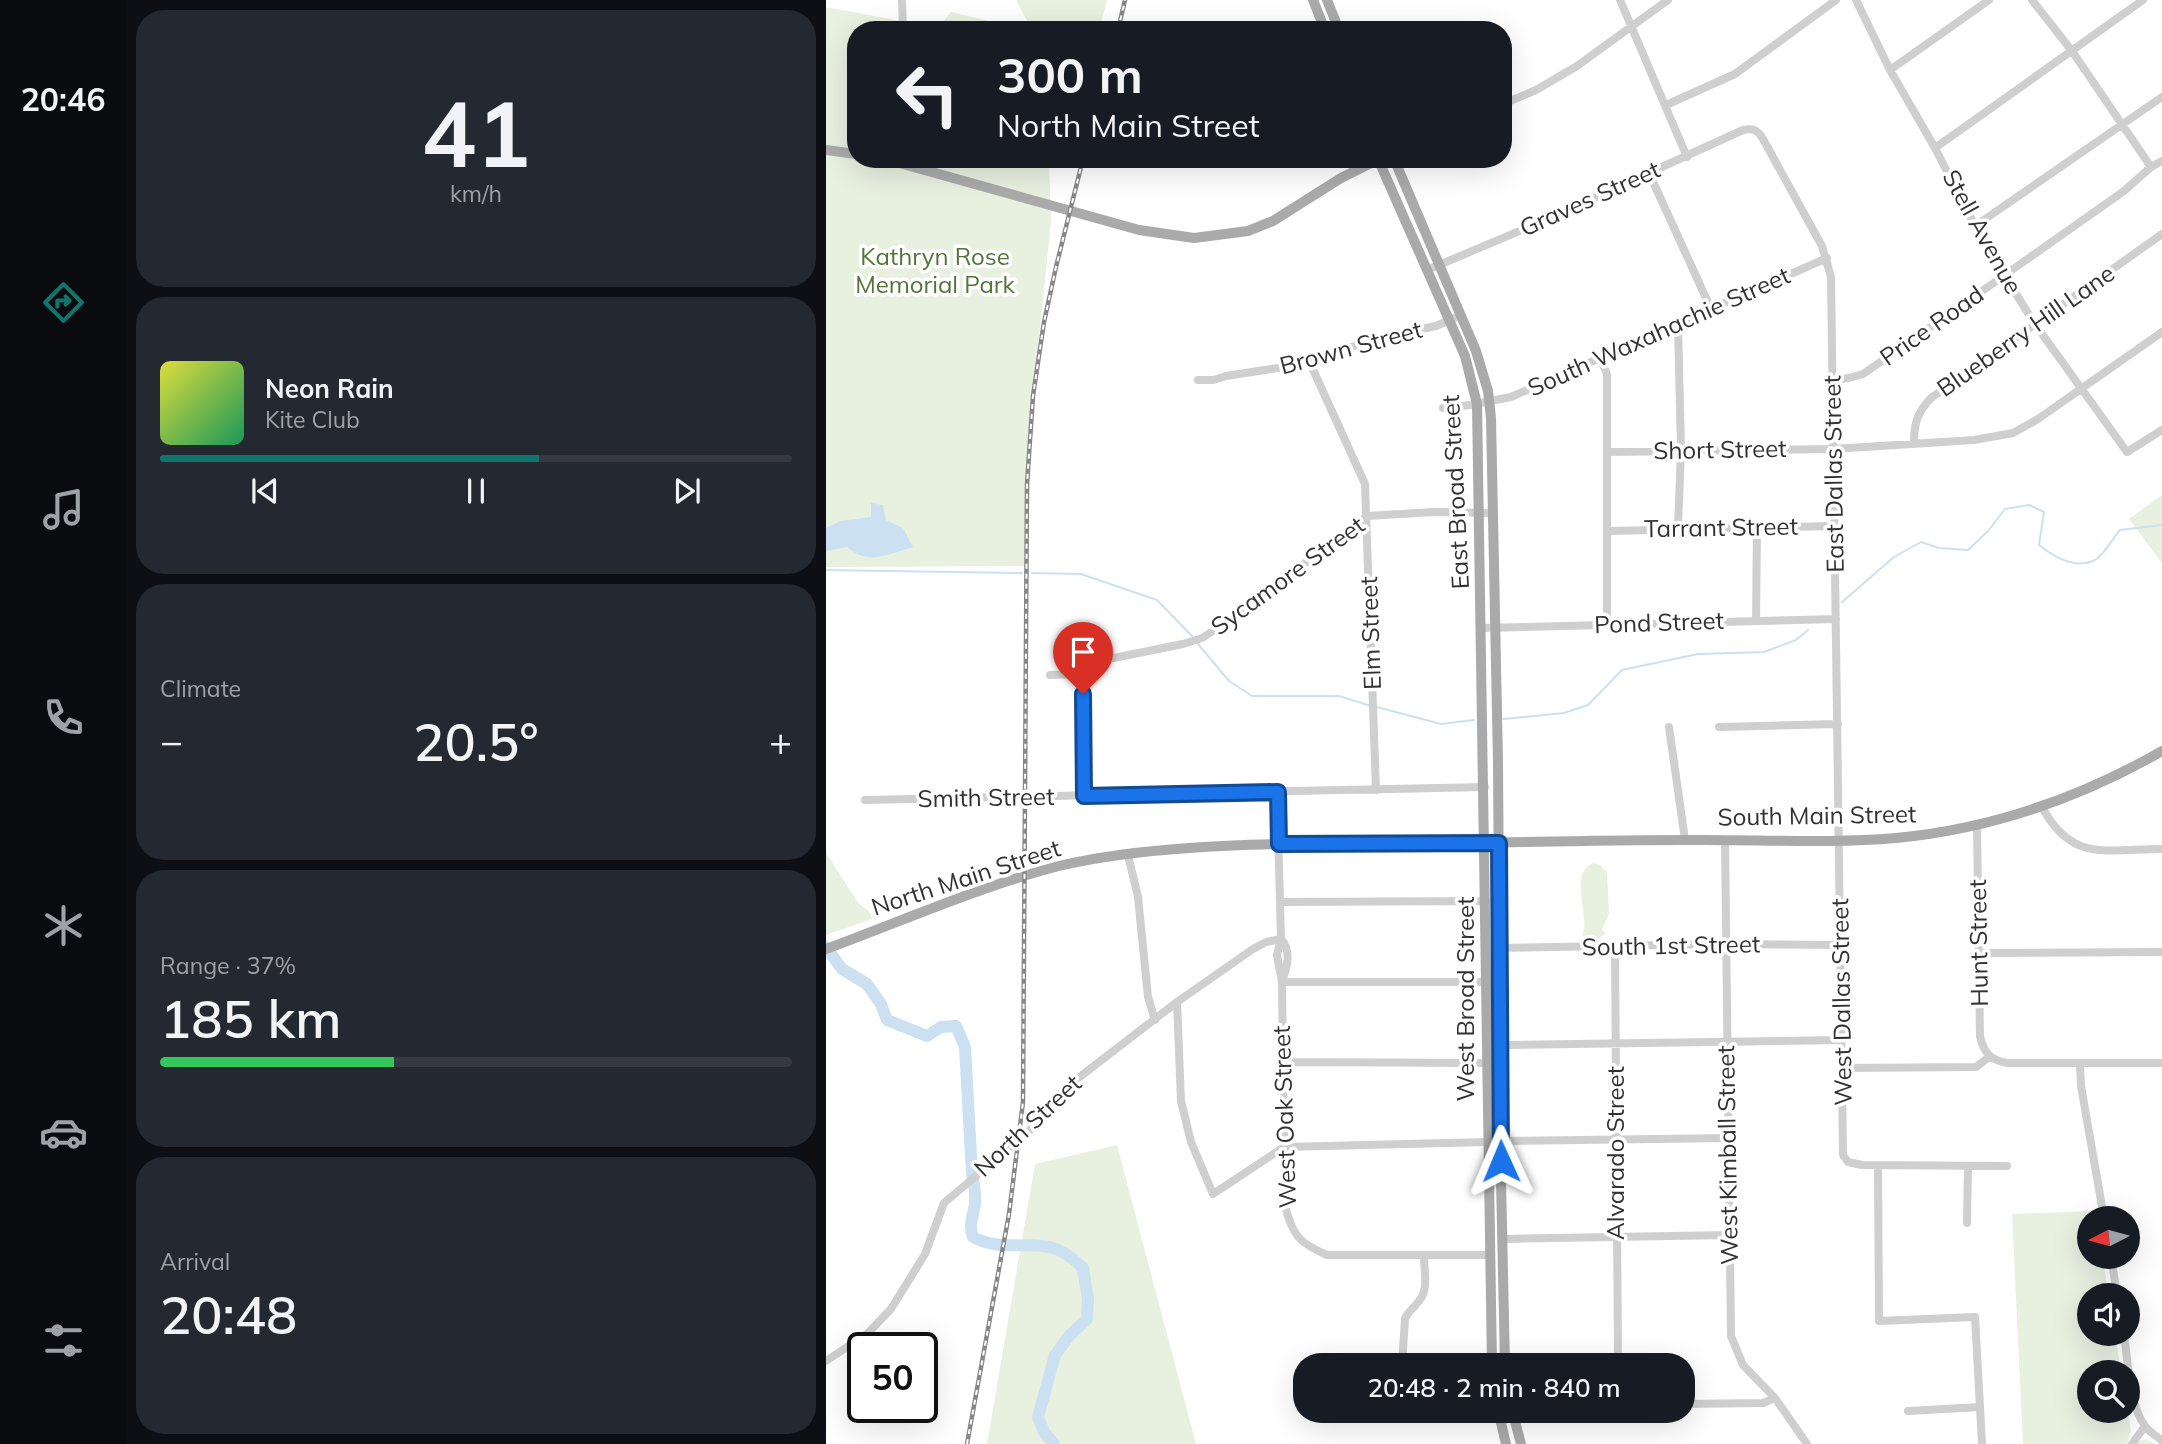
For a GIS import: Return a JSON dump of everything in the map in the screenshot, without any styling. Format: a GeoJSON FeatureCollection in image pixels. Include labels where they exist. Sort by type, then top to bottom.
{"type":"FeatureCollection","features":[{"type":"Feature","properties":{"kind":"main road"},"geometry":{"type":"LineString","coordinates":[[1312,0],[1321,21]]}},
{"type":"Feature","properties":{"kind":"main road"},"geometry":{"type":"LineString","coordinates":[[1326,0],[1335,21]]}},
{"type":"Feature","properties":{"kind":"main road"},"geometry":{"type":"LineString","coordinates":[[826,150],[847,153]]}},
{"type":"Feature","properties":{"kind":"main road"},"geometry":{"type":"LineString","coordinates":[[924,168],[1139,230],[1194,238],[1248,231],[1273,221],[1361,168]]}},
{"type":"Feature","properties":{"kind":"main road","name":"East Broad Street"},"geometry":{"type":"LineString","coordinates":[[1383,168],[1450,320],[1483,403],[1493,440],[1499,843]]}},
{"type":"Feature","properties":{"kind":"main road","name":"East Broad Street"},"geometry":{"type":"LineString","coordinates":[[1398,168],[1480,362],[1483,403],[1481,514],[1485,843]]}},
{"type":"Feature","properties":{"kind":"main road"},"geometry":{"type":"LineString","coordinates":[[1483,696],[1496,696]]}},
{"type":"Feature","properties":{"kind":"main road"},"geometry":{"type":"LineString","coordinates":[[1484,747],[1497,747]]}},
{"type":"Feature","properties":{"kind":"main road","name":"South Main Street"},"geometry":{"type":"LineString","coordinates":[[1499,843],[1840,841],[1897,838],[1977,826],[2042,807],[2122,773],[2162,751]]}},
{"type":"Feature","properties":{"kind":"main road","name":"West Broad Street"},"geometry":{"type":"LineString","coordinates":[[1485,843],[1488,1142],[1504,1353]]}},
{"type":"Feature","properties":{"kind":"main road","name":"North Main Street"},"geometry":{"type":"LineString","coordinates":[[826,948],[1007,882],[1061,866],[1128,855],[1187,848],[1279,844],[1499,843]]}},
{"type":"Feature","properties":{"kind":"main road","name":"West Broad Street"},"geometry":{"type":"LineString","coordinates":[[1492,1353],[1496,1255],[1502,1239],[1499,843]]}},
{"type":"Feature","properties":{"kind":"main road"},"geometry":{"type":"LineString","coordinates":[[1487,949],[1499,948]]}},
{"type":"Feature","properties":{"kind":"main road"},"geometry":{"type":"LineString","coordinates":[[1488,1142],[1501,1142]]}},
{"type":"Feature","properties":{"kind":"main road"},"geometry":{"type":"LineString","coordinates":[[1501,1423],[1506,1444]]}},
{"type":"Feature","properties":{"kind":"main road"},"geometry":{"type":"LineString","coordinates":[[1515,1423],[1521,1444]]}},
{"type":"Feature","properties":{"kind":"main road"},"geometry":{"type":"LineString","coordinates":[[1503,1432],[1516,1429]]}},
{"type":"Feature","properties":{"kind":"street"},"geometry":{"type":"LineString","coordinates":[[902,0],[903,21]]}},
{"type":"Feature","properties":{"kind":"street"},"geometry":{"type":"LineString","coordinates":[[1620,0],[1687,157]]}},
{"type":"Feature","properties":{"kind":"street"},"geometry":{"type":"LineString","coordinates":[[1512,100],[1536,90],[1577,66],[1668,0]]}},
{"type":"Feature","properties":{"kind":"street"},"geometry":{"type":"LineString","coordinates":[[1666,105],[1735,74],[1836,0]]}},
{"type":"Feature","properties":{"kind":"street","name":"Stell Avenue"},"geometry":{"type":"LineString","coordinates":[[1856,0],[1890,70],[1935,148],[1975,226],[2035,324],[2081,390],[2127,452],[2162,430]]}},
{"type":"Feature","properties":{"kind":"street"},"geometry":{"type":"LineString","coordinates":[[1890,70],[1989,0]]}},
{"type":"Feature","properties":{"kind":"street"},"geometry":{"type":"LineString","coordinates":[[2032,0],[2071,51],[2151,167]]}},
{"type":"Feature","properties":{"kind":"street"},"geometry":{"type":"LineString","coordinates":[[1935,148],[2143,0]]}},
{"type":"Feature","properties":{"kind":"street"},"geometry":{"type":"LineString","coordinates":[[1975,226],[2162,97]]}},
{"type":"Feature","properties":{"kind":"street","name":"Graves Street"},"geometry":{"type":"LineString","coordinates":[[1427,270],[1743,130],[1753,129]]}},
{"type":"Feature","properties":{"kind":"street","name":"East Dallas Street"},"geometry":{"type":"LineString","coordinates":[[1753,129],[1759,132],[1796,195],[1827,258],[1831,287],[1840,841]]}},
{"type":"Feature","properties":{"kind":"street","name":"Price Road"},"geometry":{"type":"LineString","coordinates":[[1832,380],[1863,374],[2124,191],[2151,167],[2162,161]]}},
{"type":"Feature","properties":{"kind":"street"},"geometry":{"type":"LineString","coordinates":[[1649,173],[1711,309]]}},
{"type":"Feature","properties":{"kind":"street","name":"Blueberry Hill Lane"},"geometry":{"type":"LineString","coordinates":[[1914,443],[1917,414],[1931,398],[2162,234]]}},
{"type":"Feature","properties":{"kind":"street","name":"South Waxahachie Street"},"geometry":{"type":"LineString","coordinates":[[1443,408],[1511,397],[1827,258]]}},
{"type":"Feature","properties":{"kind":"street","name":"Brown Street"},"geometry":{"type":"LineString","coordinates":[[1198,380],[1214,380],[1310,363],[1345,348],[1377,338],[1436,326],[1461,315]]}},
{"type":"Feature","properties":{"kind":"street"},"geometry":{"type":"LineString","coordinates":[[1678,324],[1681,450],[1678,528]]}},
{"type":"Feature","properties":{"kind":"street","name":"Short Street"},"geometry":{"type":"LineString","coordinates":[[1607,452],[1833,449],[1974,440],[2013,433],[2032,424],[2162,332]]}},
{"type":"Feature","properties":{"kind":"street"},"geometry":{"type":"LineString","coordinates":[[1600,358],[1606,374],[1607,624]]}},
{"type":"Feature","properties":{"kind":"street","name":"Elm Street"},"geometry":{"type":"LineString","coordinates":[[1310,363],[1365,484],[1376,790]]}},
{"type":"Feature","properties":{"kind":"street","name":"Sycamore Street"},"geometry":{"type":"LineString","coordinates":[[1083,674],[1085,666],[1095,660],[1192,641],[1212,632],[1367,516],[1434,512],[1494,513]]}},
{"type":"Feature","properties":{"kind":"street","name":"Tarrant Street"},"geometry":{"type":"LineString","coordinates":[[1608,531],[1834,526]]}},
{"type":"Feature","properties":{"kind":"street"},"geometry":{"type":"LineString","coordinates":[[1756,621],[1757,527]]}},
{"type":"Feature","properties":{"kind":"street","name":"Pond Street"},"geometry":{"type":"LineString","coordinates":[[1482,628],[1836,619]]}},
{"type":"Feature","properties":{"kind":"street"},"geometry":{"type":"LineString","coordinates":[[1050,675],[1083,674],[1084,796]]}},
{"type":"Feature","properties":{"kind":"street"},"geometry":{"type":"LineString","coordinates":[[1719,727],[1838,724]]}},
{"type":"Feature","properties":{"kind":"street"},"geometry":{"type":"LineString","coordinates":[[1669,727],[1685,840]]}},
{"type":"Feature","properties":{"kind":"street","name":"Smith Street"},"geometry":{"type":"LineString","coordinates":[[865,800],[1485,787]]}},
{"type":"Feature","properties":{"kind":"street","name":"West Oak Street"},"geometry":{"type":"LineString","coordinates":[[1278,792],[1281,939],[1277,955],[1282,982],[1285,1206],[1289,1221],[1306,1246],[1327,1255],[1424,1256]]}},
{"type":"Feature","properties":{"kind":"street"},"geometry":{"type":"LineString","coordinates":[[2042,807],[2051,825],[2060,835],[2082,848],[2162,849]]}},
{"type":"Feature","properties":{"kind":"street","name":"Hunt Street"},"geometry":{"type":"LineString","coordinates":[[1977,826],[1980,1036],[1989,1057]]}},
{"type":"Feature","properties":{"kind":"street","name":"West Kimball Street"},"geometry":{"type":"LineString","coordinates":[[1725,840],[1731,1336],[1743,1365],[1776,1398],[1807,1444]]}},
{"type":"Feature","properties":{"kind":"street","name":"West Dallas Street"},"geometry":{"type":"LineString","coordinates":[[1840,841],[1843,1155],[1847,1162],[1855,1165],[1878,1165]]}},
{"type":"Feature","properties":{"kind":"street"},"geometry":{"type":"LineString","coordinates":[[1128,855],[1139,897],[1148,997],[1155,1020]]}},
{"type":"Feature","properties":{"kind":"street"},"geometry":{"type":"LineString","coordinates":[[1280,902],[1486,901]]}},
{"type":"Feature","properties":{"kind":"street","name":"North Street"},"geometry":{"type":"LineString","coordinates":[[826,1361],[867,1334],[891,1309],[925,1254],[944,1203],[1035,1126],[1064,1089],[1177,1002],[1253,949],[1266,942],[1281,939]]}},
{"type":"Feature","properties":{"kind":"street","name":"South 1st Street"},"geometry":{"type":"LineString","coordinates":[[1499,948],[1842,945]]}},
{"type":"Feature","properties":{"kind":"street","name":"Alvarado Street"},"geometry":{"type":"LineString","coordinates":[[1615,946],[1618,1353]]}},
{"type":"Feature","properties":{"kind":"street"},"geometry":{"type":"LineString","coordinates":[[1979,953],[2162,952]]}},
{"type":"Feature","properties":{"kind":"street"},"geometry":{"type":"LineString","coordinates":[[1282,982],[1486,982]]}},
{"type":"Feature","properties":{"kind":"street"},"geometry":{"type":"LineString","coordinates":[[1177,1002],[1181,1101],[1191,1142],[1213,1194],[1284,1147],[1488,1142]]}},
{"type":"Feature","properties":{"kind":"street"},"geometry":{"type":"LineString","coordinates":[[1501,1045],[1843,1040]]}},
{"type":"Feature","properties":{"kind":"street"},"geometry":{"type":"LineString","coordinates":[[1843,1068],[1976,1067],[1989,1057],[2007,1063],[2162,1063]]}},
{"type":"Feature","properties":{"kind":"street"},"geometry":{"type":"LineString","coordinates":[[1283,1062],[1486,1063]]}},
{"type":"Feature","properties":{"kind":"street"},"geometry":{"type":"LineString","coordinates":[[2080,1063],[2081,1086],[2102,1206]]}},
{"type":"Feature","properties":{"kind":"street"},"geometry":{"type":"LineString","coordinates":[[1501,1142],[1729,1138]]}},
{"type":"Feature","properties":{"kind":"street"},"geometry":{"type":"LineString","coordinates":[[1982,1444],[1975,1317],[1879,1321],[1878,1165],[2007,1166]]}},
{"type":"Feature","properties":{"kind":"street"},"geometry":{"type":"LineString","coordinates":[[1967,1223],[1968,1166]]}},
{"type":"Feature","properties":{"kind":"street"},"geometry":{"type":"LineString","coordinates":[[1502,1239],[1730,1235]]}},
{"type":"Feature","properties":{"kind":"street"},"geometry":{"type":"LineString","coordinates":[[1403,1353],[1405,1319],[1422,1298],[1425,1285],[1424,1256],[1496,1255]]}},
{"type":"Feature","properties":{"kind":"street"},"geometry":{"type":"LineString","coordinates":[[2126,1346],[2134,1398],[2146,1426],[2162,1441]]}},
{"type":"Feature","properties":{"kind":"street"},"geometry":{"type":"LineString","coordinates":[[1695,1404],[1763,1403],[1776,1398]]}},
{"type":"Feature","properties":{"kind":"street"},"geometry":{"type":"LineString","coordinates":[[1908,1411],[1980,1407]]}},
{"type":"Feature","properties":{"kind":"street"},"geometry":{"type":"LineString","coordinates":[[2132,1444],[2146,1426]]}},
{"type":"Feature","properties":{"kind":"green space"},"geometry":{"type":"Polygon","coordinates":[[[1016,0],[1107,0],[1101,21],[1027,21],[1016,0]]]}},
{"type":"Feature","properties":{"kind":"green space","name":"Kathryn Rose Memorial Park"},"geometry":{"type":"Polygon","coordinates":[[[826,7],[901,21],[847,21],[847,168],[1049,168],[1051,222],[1033,396],[1027,566],[826,567],[826,7]]]}},
{"type":"Feature","properties":{"kind":"green space","name":"Kathryn Rose Memorial Park"},"geometry":{"type":"Polygon","coordinates":[[[951,12],[989,21],[944,21],[951,12]]]}},
{"type":"Feature","properties":{"kind":"green space"},"geometry":{"type":"Polygon","coordinates":[[[2162,495],[2162,563],[2129,519],[2162,495]]]}},
{"type":"Feature","properties":{"kind":"green space"},"geometry":{"type":"Polygon","coordinates":[[[826,853],[859,904],[869,911],[872,919],[826,935],[826,853]]]}},
{"type":"Feature","properties":{"kind":"green space"},"geometry":{"type":"Polygon","coordinates":[[[1594,863],[1607,872],[1609,914],[1602,930],[1606,934],[1594,940],[1582,936],[1584,918],[1581,885],[1586,868],[1594,863]]]}},
{"type":"Feature","properties":{"kind":"green space"},"geometry":{"type":"Polygon","coordinates":[[[1117,1145],[1196,1444],[987,1444],[1035,1164],[1117,1145]]]}},
{"type":"Feature","properties":{"kind":"green space"},"geometry":{"type":"Polygon","coordinates":[[[2077,1212],[2077,1269],[2104,1269],[2107,1283],[2077,1283],[2077,1346],[2117,1346],[2119,1360],[2077,1360],[2077,1423],[2130,1423],[2131,1431],[2127,1444],[2023,1444],[2012,1214],[2077,1212]]]}},
{"type":"Feature","properties":{"kind":"green space"},"geometry":{"type":"Polygon","coordinates":[[[2148,1439],[2154,1444],[2127,1444],[2148,1439]]]}},
{"type":"Feature","properties":{"kind":"water"},"geometry":{"type":"Polygon","coordinates":[[[871,503],[883,505],[886,520],[903,528],[913,547],[879,557],[863,556],[847,547],[826,551],[826,528],[840,521],[871,517],[871,503]]]}},
{"type":"Feature","properties":{"kind":"waterway"},"geometry":{"type":"LineString","coordinates":[[1842,602],[1894,557],[1921,542],[1939,548],[1968,550],[1988,531],[2005,509],[2029,505],[2044,512],[2039,545],[2058,558],[2080,564],[2098,558],[2120,530],[2162,525]]}},
{"type":"Feature","properties":{"kind":"waterway"},"geometry":{"type":"LineString","coordinates":[[826,570],[1022,573]]}},
{"type":"Feature","properties":{"kind":"waterway"},"geometry":{"type":"LineString","coordinates":[[1032,573],[1081,574],[1157,600],[1192,636]]}},
{"type":"Feature","properties":{"kind":"waterway"},"geometry":{"type":"LineString","coordinates":[[1503,719],[1564,713],[1588,705],[1622,670],[1698,654],[1764,652],[1796,640],[1808,630]]}},
{"type":"Feature","properties":{"kind":"waterway"},"geometry":{"type":"LineString","coordinates":[[1198,644],[1229,681],[1252,696],[1339,696],[1371,706]]}},
{"type":"Feature","properties":{"kind":"waterway"},"geometry":{"type":"LineString","coordinates":[[1377,707],[1441,724],[1474,720]]}},
{"type":"Feature","properties":{"kind":"waterway"},"geometry":{"type":"LineString","coordinates":[[826,947],[842,969],[867,984],[881,1004],[887,1020],[927,1036],[941,1027],[956,1026],[965,1047],[975,1195],[971,1224],[973,1237],[992,1244],[1050,1247],[1068,1255],[1083,1268],[1088,1299],[1087,1319],[1055,1355],[1038,1417],[1044,1432],[1054,1444]]}},
{"type":"Feature","properties":{"kind":"railway"},"geometry":{"type":"LineString","coordinates":[[1120,21],[1125,0]]}},
{"type":"Feature","properties":{"kind":"railway"},"geometry":{"type":"LineString","coordinates":[[967,1444],[1009,1214],[1023,1102],[1027,484],[1033,396],[1044,322],[1081,168]]}},
{"type":"Feature","properties":{"kind":"route"},"geometry":{"type":"LineString","coordinates":[[1083,694],[1084,796],[1278,792],[1279,844],[1499,843],[1501,1161]]}}]}
